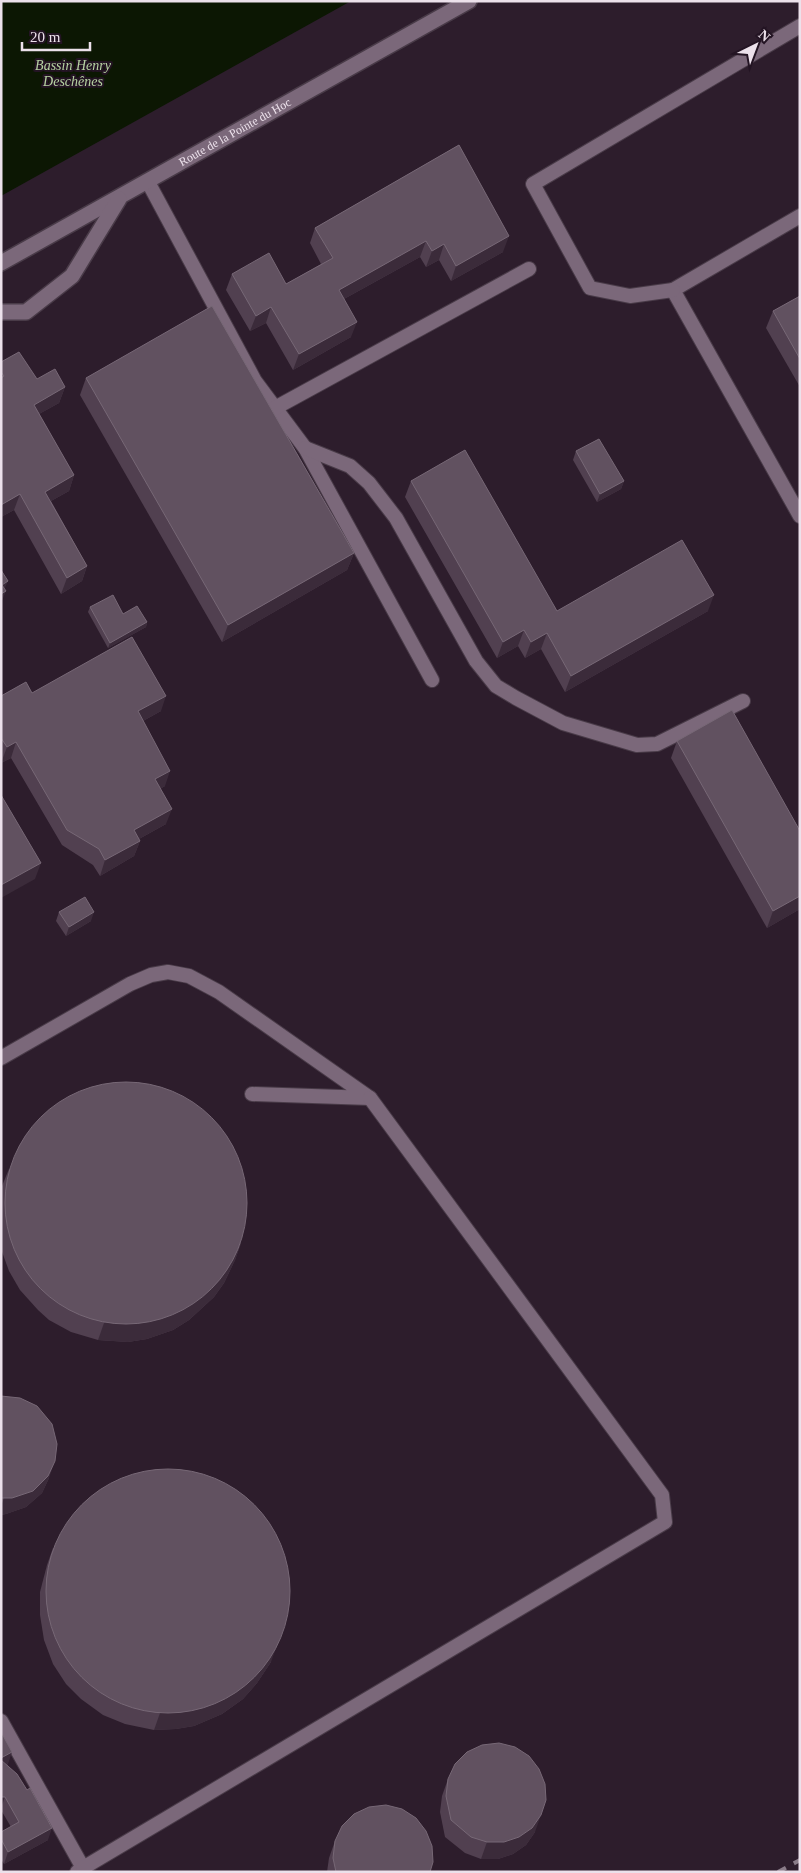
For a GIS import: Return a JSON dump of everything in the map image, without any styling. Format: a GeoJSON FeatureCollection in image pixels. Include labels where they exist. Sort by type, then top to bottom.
{"type":"FeatureCollection","features":[{"type":"Feature","properties":{"kind":"street","name":"Route de la Pointe du Hoc"},"geometry":{"type":"LineString","coordinates":[[1,263],[469,1]]}},
{"type":"Feature","properties":{"kind":"street"},"geometry":{"type":"LineString","coordinates":[[1,312],[26,312],[72,276],[119,198]]}},
{"type":"Feature","properties":{"kind":"lane"},"geometry":{"type":"LineString","coordinates":[[800,26],[533,184],[590,288],[630,296],[673,290],[800,216]]}},
{"type":"Feature","properties":{"kind":"lane"},"geometry":{"type":"LineString","coordinates":[[148,182],[255,381],[305,448],[432,680]]}},
{"type":"Feature","properties":{"kind":"lane"},"geometry":{"type":"LineString","coordinates":[[275,408],[528,269]]}},
{"type":"Feature","properties":{"kind":"lane"},"geometry":{"type":"LineString","coordinates":[[673,290],[800,516]]}},
{"type":"Feature","properties":{"kind":"lane"},"geometry":{"type":"LineString","coordinates":[[305,448],[350,466],[369,483],[396,518],[476,662],[496,686],[516,698],[562,723],[637,745],[657,744],[743,701]]}},
{"type":"Feature","properties":{"kind":"lane"},"geometry":{"type":"LineString","coordinates":[[1,1058],[130,984],[150,975],[168,972],[189,976],[218,992],[370,1098],[662,1495],[664,1522],[82,1871],[1,1721]]}},
{"type":"Feature","properties":{"kind":"lane"},"geometry":{"type":"LineString","coordinates":[[252,1094],[370,1098]]}},
{"type":"Feature","properties":{"kind":"water","name":"Bassin Henry Deschênes"},"geometry":{"type":"Polygon","coordinates":[[[1,1],[351,1],[1,196],[1,1]]]}},
{"type":"Feature","properties":{"kind":"building"},"geometry":{"type":"Polygon","coordinates":[[[459,145],[509,236],[456,266],[444,244],[432,251],[426,241],[339,290],[357,322],[299,354],[271,307],[256,316],[232,274],[269,253],[286,284],[333,258],[315,228],[459,145]]]}},
{"type":"Feature","properties":{"kind":"building"},"geometry":{"type":"Polygon","coordinates":[[[800,296],[800,359],[773,311],[800,296]]]}},
{"type":"Feature","properties":{"kind":"building"},"geometry":{"type":"Polygon","coordinates":[[[212,306],[354,553],[228,625],[86,378],[212,306]]]}},
{"type":"Feature","properties":{"kind":"building"},"geometry":{"type":"Polygon","coordinates":[[[19,352],[37,379],[55,369],[65,387],[34,405],[74,475],[45,492],[87,566],[67,578],[20,494],[1,505],[1,378],[4,376],[1,372],[1,362],[19,352]]]}},
{"type":"Feature","properties":{"kind":"building"},"geometry":{"type":"Polygon","coordinates":[[[599,439],[624,481],[600,494],[576,451],[599,439]]]}},
{"type":"Feature","properties":{"kind":"building"},"geometry":{"type":"Polygon","coordinates":[[[465,450],[557,611],[682,540],[714,595],[571,676],[547,633],[531,642],[524,630],[503,642],[411,481],[465,450]]]}},
{"type":"Feature","properties":{"kind":"building"},"geometry":{"type":"Polygon","coordinates":[[[1,570],[8,581],[2,585],[6,591],[1,594],[1,570]]]}},
{"type":"Feature","properties":{"kind":"building"},"geometry":{"type":"Polygon","coordinates":[[[113,595],[123,614],[137,606],[147,622],[110,643],[90,607],[113,595]]]}},
{"type":"Feature","properties":{"kind":"building"},"geometry":{"type":"Polygon","coordinates":[[[132,637],[166,696],[138,711],[170,771],[155,779],[172,809],[134,830],[140,841],[105,860],[99,849],[67,830],[16,742],[7,747],[1,738],[1,696],[26,682],[32,693],[132,637]]]}},
{"type":"Feature","properties":{"kind":"building"},"geometry":{"type":"Polygon","coordinates":[[[732,710],[800,831],[800,896],[773,911],[677,741],[732,710]]]}},
{"type":"Feature","properties":{"kind":"building"},"geometry":{"type":"Polygon","coordinates":[[[1,795],[41,863],[1,885],[1,795]]]}},
{"type":"Feature","properties":{"kind":"building"},"geometry":{"type":"Polygon","coordinates":[[[85,897],[94,912],[69,927],[59,912],[85,897]]]}},
{"type":"Feature","properties":{"kind":"building"},"geometry":{"type":"Polygon","coordinates":[[[114,1082],[138,1082],[161,1087],[183,1096],[212,1117],[227,1136],[238,1157],[245,1179],[247,1203],[245,1227],[238,1249],[227,1270],[212,1289],[183,1310],[161,1319],[138,1324],[114,1324],[91,1319],[69,1310],[49,1297],[32,1280],[19,1260],[10,1238],[5,1215],[5,1191],[10,1168],[19,1146],[32,1126],[49,1109],[69,1096],[91,1087],[114,1082]]]}},
{"type":"Feature","properties":{"kind":"building"},"geometry":{"type":"Polygon","coordinates":[[[1,1396],[20,1398],[37,1406],[52,1424],[57,1444],[55,1461],[48,1476],[33,1491],[12,1498],[1,1498],[1,1396]]]}},
{"type":"Feature","properties":{"kind":"building"},"geometry":{"type":"Polygon","coordinates":[[[168,1469],[203,1474],[215,1478],[236,1490],[254,1505],[269,1523],[281,1544],[285,1556],[290,1591],[285,1626],[281,1638],[269,1659],[254,1677],[236,1692],[215,1704],[203,1708],[168,1713],[133,1708],[121,1704],[100,1692],[82,1677],[67,1659],[55,1638],[51,1626],[46,1591],[51,1556],[55,1544],[67,1523],[82,1505],[100,1490],[121,1478],[133,1474],[168,1469]]]}},
{"type":"Feature","properties":{"kind":"building"},"geometry":{"type":"Polygon","coordinates":[[[1,1732],[12,1752],[1,1758],[1,1732]]]}},
{"type":"Feature","properties":{"kind":"building"},"geometry":{"type":"Polygon","coordinates":[[[499,1743],[515,1747],[529,1756],[539,1769],[545,1784],[546,1800],[541,1815],[532,1828],[519,1837],[504,1842],[487,1842],[471,1837],[451,1820],[446,1796],[448,1779],[455,1764],[467,1752],[482,1745],[499,1743]]]}},
{"type":"Feature","properties":{"kind":"building"},"geometry":{"type":"Polygon","coordinates":[[[1,1760],[17,1774],[27,1790],[30,1788],[52,1828],[8,1852],[1,1839],[1,1832],[19,1822],[5,1797],[1,1797],[1,1760]]]}},
{"type":"Feature","properties":{"kind":"building"},"geometry":{"type":"Polygon","coordinates":[[[386,1805],[402,1809],[416,1818],[426,1831],[432,1846],[433,1862],[430,1872],[336,1872],[333,1858],[335,1841],[342,1826],[354,1814],[369,1807],[386,1805]]]}},
{"type":"Feature","properties":{"kind":"railway"},"geometry":{"type":"LineString","coordinates":[[778,1872],[800,1860]]}}]}
